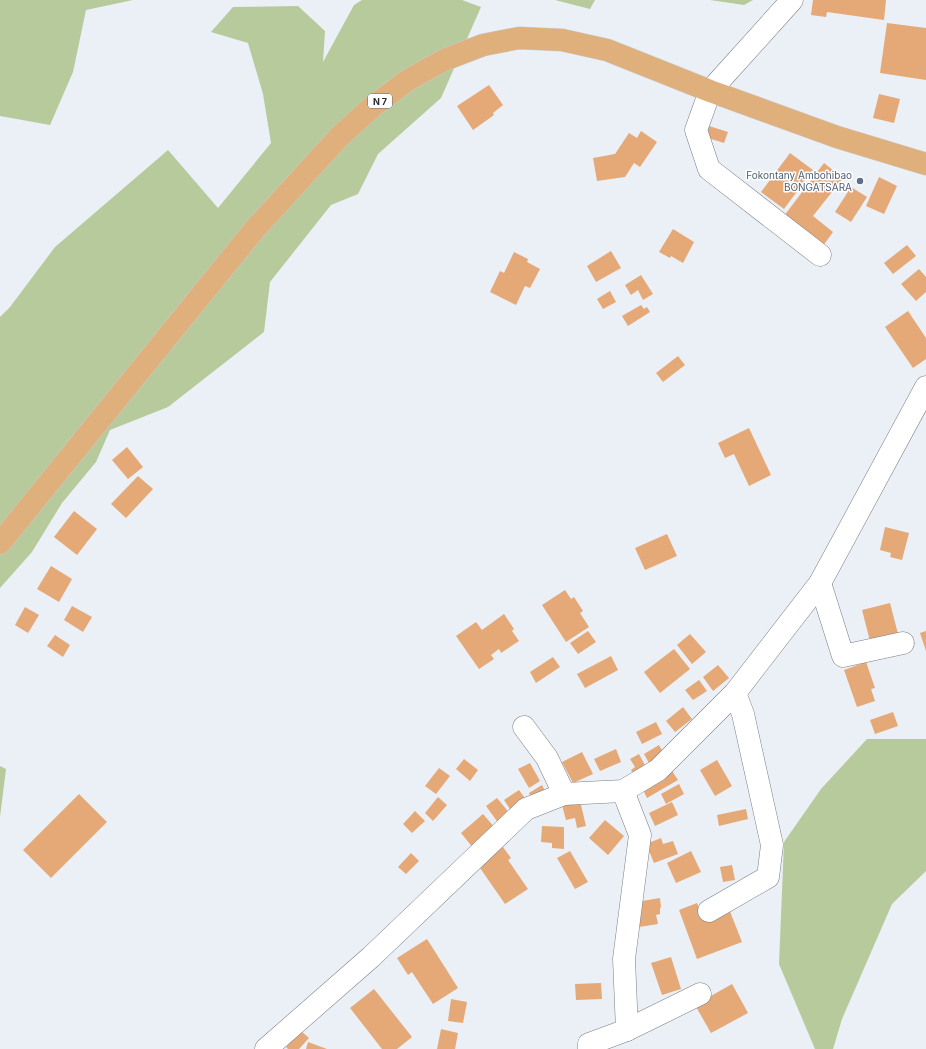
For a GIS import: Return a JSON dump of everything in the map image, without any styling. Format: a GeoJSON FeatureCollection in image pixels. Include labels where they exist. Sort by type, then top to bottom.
{"type":"FeatureCollection","features":[{"type":"Feature","properties":{"kind":"main road","name":"N 7"},"geometry":{"type":"LineString","coordinates":[[0,543],[254,230],[339,137],[372,107],[408,80],[444,60],[483,45],[519,38],[562,40],[607,50],[710,91],[837,137],[926,164]]}},
{"type":"Feature","properties":{"kind":"street"},"geometry":{"type":"LineString","coordinates":[[792,0],[710,91],[696,130],[709,168],[820,255]]}},
{"type":"Feature","properties":{"kind":"street"},"geometry":{"type":"LineString","coordinates":[[266,1049],[371,957],[526,809],[564,794],[623,791],[658,770],[734,693],[820,583],[926,387]]}},
{"type":"Feature","properties":{"kind":"street"},"geometry":{"type":"LineString","coordinates":[[820,583],[843,656],[903,643]]}},
{"type":"Feature","properties":{"kind":"street"},"geometry":{"type":"LineString","coordinates":[[709,911],[768,878],[772,844],[743,714],[734,693]]}},
{"type":"Feature","properties":{"kind":"street"},"geometry":{"type":"LineString","coordinates":[[524,727],[547,758],[564,794]]}},
{"type":"Feature","properties":{"kind":"street"},"geometry":{"type":"LineString","coordinates":[[623,791],[640,835],[624,959],[628,1030]]}},
{"type":"Feature","properties":{"kind":"street"},"geometry":{"type":"LineString","coordinates":[[589,1049],[589,1044],[628,1030],[700,994]]}},
{"type":"Feature","properties":{"kind":"green space"},"geometry":{"type":"Polygon","coordinates":[[[0,0],[133,0],[86,10],[73,72],[50,125],[0,116],[0,0]]]}},
{"type":"Feature","properties":{"kind":"green space"},"geometry":{"type":"Polygon","coordinates":[[[362,0],[462,0],[481,7],[441,98],[378,154],[358,194],[331,205],[270,282],[264,332],[168,407],[110,430],[96,462],[62,503],[32,552],[0,588],[0,317],[10,307],[55,247],[168,150],[218,208],[271,143],[263,94],[248,43],[211,32],[233,7],[298,6],[325,31],[323,62],[354,5],[362,0]]]}},
{"type":"Feature","properties":{"kind":"green space"},"geometry":{"type":"Polygon","coordinates":[[[555,0],[595,0],[590,9],[555,0]]]}},
{"type":"Feature","properties":{"kind":"green space"},"geometry":{"type":"Polygon","coordinates":[[[710,0],[753,0],[744,5],[710,0]]]}},
{"type":"Feature","properties":{"kind":"green space"},"geometry":{"type":"Polygon","coordinates":[[[867,739],[926,739],[926,871],[892,904],[842,1019],[833,1049],[815,1049],[779,964],[784,842],[821,789],[867,739]]]}},
{"type":"Feature","properties":{"kind":"green space"},"geometry":{"type":"Polygon","coordinates":[[[0,766],[6,769],[0,817],[0,766]]]}},
{"type":"Feature","properties":{"kind":"building"},"geometry":{"type":"Polygon","coordinates":[[[813,0],[886,0],[884,20],[827,12],[826,17],[811,15],[813,0]]]}},
{"type":"Feature","properties":{"kind":"building"},"geometry":{"type":"Polygon","coordinates":[[[887,23],[926,28],[926,80],[880,73],[887,23]]]}},
{"type":"Feature","properties":{"kind":"building"},"geometry":{"type":"Polygon","coordinates":[[[489,85],[503,105],[493,113],[494,115],[473,130],[457,106],[489,85]]]}},
{"type":"Feature","properties":{"kind":"building"},"geometry":{"type":"Polygon","coordinates":[[[879,94],[900,99],[894,123],[873,118],[879,94]]]}},
{"type":"Feature","properties":{"kind":"building"},"geometry":{"type":"Polygon","coordinates":[[[709,126],[728,132],[724,143],[705,137],[709,126]]]}},
{"type":"Feature","properties":{"kind":"building"},"geometry":{"type":"Polygon","coordinates":[[[641,131],[657,142],[640,167],[634,163],[625,177],[597,181],[593,158],[615,154],[629,133],[637,138],[641,131]]]}},
{"type":"Feature","properties":{"kind":"building"},"geometry":{"type":"Polygon","coordinates":[[[790,153],[813,170],[784,209],[761,192],[790,153]]]}},
{"type":"Feature","properties":{"kind":"building"},"geometry":{"type":"Polygon","coordinates":[[[824,163],[843,178],[813,216],[833,232],[820,250],[781,220],[824,163]]]}},
{"type":"Feature","properties":{"kind":"building"},"geometry":{"type":"Polygon","coordinates":[[[879,177],[897,186],[884,214],[866,206],[879,177]]]}},
{"type":"Feature","properties":{"kind":"building"},"geometry":{"type":"Polygon","coordinates":[[[851,187],[867,197],[851,222],[835,212],[851,187]]]}},
{"type":"Feature","properties":{"kind":"building"},"geometry":{"type":"Polygon","coordinates":[[[673,229],[694,242],[683,263],[671,256],[670,258],[659,252],[673,229]]]}},
{"type":"Feature","properties":{"kind":"building"},"geometry":{"type":"Polygon","coordinates":[[[907,245],[916,256],[893,274],[884,263],[907,245]]]}},
{"type":"Feature","properties":{"kind":"building"},"geometry":{"type":"Polygon","coordinates":[[[611,251],[621,268],[596,282],[587,266],[611,251]]]}},
{"type":"Feature","properties":{"kind":"building"},"geometry":{"type":"Polygon","coordinates":[[[514,252],[528,259],[527,262],[540,269],[530,288],[525,286],[516,305],[490,292],[500,271],[504,273],[514,252]]]}},
{"type":"Feature","properties":{"kind":"building"},"geometry":{"type":"Polygon","coordinates":[[[919,269],[926,277],[926,292],[916,301],[901,284],[919,269]]]}},
{"type":"Feature","properties":{"kind":"building"},"geometry":{"type":"Polygon","coordinates":[[[641,275],[653,294],[643,300],[638,290],[631,295],[625,285],[641,275]]]}},
{"type":"Feature","properties":{"kind":"building"},"geometry":{"type":"Polygon","coordinates":[[[610,291],[616,302],[603,309],[597,299],[610,291]]]}},
{"type":"Feature","properties":{"kind":"building"},"geometry":{"type":"Polygon","coordinates":[[[641,305],[644,309],[647,307],[650,312],[628,326],[622,316],[641,305]]]}},
{"type":"Feature","properties":{"kind":"building"},"geometry":{"type":"Polygon","coordinates":[[[908,311],[926,338],[926,359],[913,368],[885,327],[908,311]]]}},
{"type":"Feature","properties":{"kind":"building"},"geometry":{"type":"Polygon","coordinates":[[[678,356],[685,365],[663,382],[656,373],[678,356]]]}},
{"type":"Feature","properties":{"kind":"building"},"geometry":{"type":"Polygon","coordinates":[[[749,428],[771,475],[749,486],[734,454],[725,458],[718,443],[749,428]]]}},
{"type":"Feature","properties":{"kind":"building"},"geometry":{"type":"Polygon","coordinates":[[[127,447],[143,467],[128,479],[112,460],[127,447]]]}},
{"type":"Feature","properties":{"kind":"building"},"geometry":{"type":"Polygon","coordinates":[[[138,476],[153,489],[126,518],[111,504],[138,476]]]}},
{"type":"Feature","properties":{"kind":"building"},"geometry":{"type":"Polygon","coordinates":[[[74,511],[97,529],[77,555],[54,537],[74,511]]]}},
{"type":"Feature","properties":{"kind":"building"},"geometry":{"type":"Polygon","coordinates":[[[885,527],[909,533],[902,560],[890,557],[891,553],[880,550],[885,527]]]}},
{"type":"Feature","properties":{"kind":"building"},"geometry":{"type":"Polygon","coordinates":[[[667,534],[677,556],[645,570],[635,548],[667,534]]]}},
{"type":"Feature","properties":{"kind":"building"},"geometry":{"type":"Polygon","coordinates":[[[51,566],[72,579],[59,602],[37,589],[51,566]]]}},
{"type":"Feature","properties":{"kind":"building"},"geometry":{"type":"Polygon","coordinates":[[[565,590],[571,599],[574,597],[583,611],[580,613],[589,627],[566,642],[542,605],[565,590]]]}},
{"type":"Feature","properties":{"kind":"building"},"geometry":{"type":"Polygon","coordinates":[[[890,603],[898,634],[870,641],[862,610],[890,603]]]}},
{"type":"Feature","properties":{"kind":"building"},"geometry":{"type":"Polygon","coordinates":[[[72,606],[92,617],[83,632],[64,620],[72,606]]]}},
{"type":"Feature","properties":{"kind":"building"},"geometry":{"type":"Polygon","coordinates":[[[25,607],[39,615],[28,633],[15,625],[25,607]]]}},
{"type":"Feature","properties":{"kind":"building"},"geometry":{"type":"Polygon","coordinates":[[[504,614],[514,629],[512,631],[519,641],[501,653],[499,649],[491,655],[494,659],[479,669],[456,636],[476,622],[482,630],[504,614]]]}},
{"type":"Feature","properties":{"kind":"building"},"geometry":{"type":"Polygon","coordinates":[[[588,631],[596,642],[578,654],[570,643],[588,631]]]}},
{"type":"Feature","properties":{"kind":"building"},"geometry":{"type":"Polygon","coordinates":[[[926,631],[926,651],[920,633],[926,631]]]}},
{"type":"Feature","properties":{"kind":"building"},"geometry":{"type":"Polygon","coordinates":[[[690,634],[706,652],[692,664],[677,645],[690,634]]]}},
{"type":"Feature","properties":{"kind":"building"},"geometry":{"type":"Polygon","coordinates":[[[55,635],[70,645],[63,657],[47,646],[55,635]]]}},
{"type":"Feature","properties":{"kind":"building"},"geometry":{"type":"Polygon","coordinates":[[[674,649],[690,669],[660,693],[644,672],[674,649]]]}},
{"type":"Feature","properties":{"kind":"building"},"geometry":{"type":"Polygon","coordinates":[[[611,656],[618,670],[585,688],[577,674],[611,656]]]}},
{"type":"Feature","properties":{"kind":"building"},"geometry":{"type":"Polygon","coordinates":[[[553,657],[560,667],[536,683],[530,672],[553,657]]]}},
{"type":"Feature","properties":{"kind":"building"},"geometry":{"type":"Polygon","coordinates":[[[866,662],[875,688],[871,689],[875,701],[857,707],[844,670],[866,662]]]}},
{"type":"Feature","properties":{"kind":"building"},"geometry":{"type":"Polygon","coordinates":[[[718,665],[729,678],[713,691],[703,677],[718,665]]]}},
{"type":"Feature","properties":{"kind":"building"},"geometry":{"type":"Polygon","coordinates":[[[699,680],[707,691],[693,700],[685,690],[699,680]]]}},
{"type":"Feature","properties":{"kind":"building"},"geometry":{"type":"Polygon","coordinates":[[[683,707],[692,719],[675,732],[666,721],[683,707]]]}},
{"type":"Feature","properties":{"kind":"building"},"geometry":{"type":"Polygon","coordinates":[[[893,712],[898,726],[875,734],[870,720],[893,712]]]}},
{"type":"Feature","properties":{"kind":"building"},"geometry":{"type":"Polygon","coordinates":[[[656,722],[662,734],[642,744],[636,732],[656,722]]]}},
{"type":"Feature","properties":{"kind":"building"},"geometry":{"type":"Polygon","coordinates":[[[659,745],[664,754],[649,763],[644,754],[659,745]]]}},
{"type":"Feature","properties":{"kind":"building"},"geometry":{"type":"Polygon","coordinates":[[[616,749],[621,762],[600,771],[594,759],[616,749]]]}},
{"type":"Feature","properties":{"kind":"building"},"geometry":{"type":"Polygon","coordinates":[[[582,752],[593,774],[573,783],[562,762],[582,752]]]}},
{"type":"Feature","properties":{"kind":"building"},"geometry":{"type":"Polygon","coordinates":[[[639,754],[648,771],[636,778],[631,770],[635,767],[630,759],[639,754]]]}},
{"type":"Feature","properties":{"kind":"building"},"geometry":{"type":"Polygon","coordinates":[[[464,759],[478,770],[470,781],[456,769],[464,759]]]}},
{"type":"Feature","properties":{"kind":"building"},"geometry":{"type":"Polygon","coordinates":[[[717,760],[732,786],[715,796],[700,770],[717,760]]]}},
{"type":"Feature","properties":{"kind":"building"},"geometry":{"type":"Polygon","coordinates":[[[530,763],[540,781],[529,788],[518,769],[530,763]]]}},
{"type":"Feature","properties":{"kind":"building"},"geometry":{"type":"Polygon","coordinates":[[[439,768],[450,776],[436,794],[425,786],[439,768]]]}},
{"type":"Feature","properties":{"kind":"building"},"geometry":{"type":"Polygon","coordinates":[[[672,771],[678,780],[647,798],[642,788],[672,771]]]}},
{"type":"Feature","properties":{"kind":"building"},"geometry":{"type":"Polygon","coordinates":[[[679,784],[684,794],[666,804],[661,794],[679,784]]]}},
{"type":"Feature","properties":{"kind":"building"},"geometry":{"type":"Polygon","coordinates":[[[542,785],[546,793],[533,800],[529,793],[542,785]]]}},
{"type":"Feature","properties":{"kind":"building"},"geometry":{"type":"Polygon","coordinates":[[[519,790],[527,801],[512,812],[504,800],[519,790]]]}},
{"type":"Feature","properties":{"kind":"building"},"geometry":{"type":"Polygon","coordinates":[[[79,794],[107,822],[51,878],[23,850],[79,794]]]}},
{"type":"Feature","properties":{"kind":"building"},"geometry":{"type":"Polygon","coordinates":[[[438,797],[447,805],[433,821],[425,813],[438,797]]]}},
{"type":"Feature","properties":{"kind":"building"},"geometry":{"type":"Polygon","coordinates":[[[497,798],[511,815],[499,824],[486,806],[497,798]]]}},
{"type":"Feature","properties":{"kind":"building"},"geometry":{"type":"Polygon","coordinates":[[[580,801],[586,826],[577,828],[575,818],[566,820],[562,805],[580,801]]]}},
{"type":"Feature","properties":{"kind":"building"},"geometry":{"type":"Polygon","coordinates":[[[672,802],[678,815],[655,826],[649,813],[672,802]]]}},
{"type":"Feature","properties":{"kind":"building"},"geometry":{"type":"Polygon","coordinates":[[[746,809],[748,819],[719,826],[717,815],[746,809]]]}},
{"type":"Feature","properties":{"kind":"building"},"geometry":{"type":"Polygon","coordinates":[[[415,811],[425,821],[412,833],[403,824],[415,811]]]}},
{"type":"Feature","properties":{"kind":"building"},"geometry":{"type":"Polygon","coordinates":[[[483,814],[496,829],[474,849],[461,833],[483,814]]]}},
{"type":"Feature","properties":{"kind":"building"},"geometry":{"type":"Polygon","coordinates":[[[605,820],[624,836],[608,855],[589,838],[605,820]]]}},
{"type":"Feature","properties":{"kind":"building"},"geometry":{"type":"Polygon","coordinates":[[[542,826],[564,827],[564,849],[552,848],[552,843],[541,842],[542,826]]]}},
{"type":"Feature","properties":{"kind":"building"},"geometry":{"type":"Polygon","coordinates":[[[661,838],[663,844],[673,841],[678,854],[654,863],[646,844],[661,838]]]}},
{"type":"Feature","properties":{"kind":"building"},"geometry":{"type":"Polygon","coordinates":[[[503,847],[511,858],[508,860],[528,889],[505,904],[478,865],[503,847]]]}},
{"type":"Feature","properties":{"kind":"building"},"geometry":{"type":"Polygon","coordinates":[[[570,851],[588,882],[575,889],[557,858],[570,851]]]}},
{"type":"Feature","properties":{"kind":"building"},"geometry":{"type":"Polygon","coordinates":[[[691,851],[701,872],[676,883],[667,863],[691,851]]]}},
{"type":"Feature","properties":{"kind":"building"},"geometry":{"type":"Polygon","coordinates":[[[411,853],[419,861],[406,874],[398,867],[411,853]]]}},
{"type":"Feature","properties":{"kind":"building"},"geometry":{"type":"Polygon","coordinates":[[[732,865],[735,880],[723,882],[720,867],[732,865]]]}},
{"type":"Feature","properties":{"kind":"building"},"geometry":{"type":"Polygon","coordinates":[[[660,898],[660,914],[656,915],[658,924],[639,927],[636,902],[660,898]]]}},
{"type":"Feature","properties":{"kind":"building"},"geometry":{"type":"Polygon","coordinates":[[[697,903],[703,919],[729,909],[742,942],[697,959],[679,910],[697,903]]]}},
{"type":"Feature","properties":{"kind":"building"},"geometry":{"type":"Polygon","coordinates":[[[427,939],[458,988],[433,1004],[412,972],[408,975],[397,958],[427,939]]]}},
{"type":"Feature","properties":{"kind":"building"},"geometry":{"type":"Polygon","coordinates":[[[671,957],[681,989],[662,995],[651,963],[671,957]]]}},
{"type":"Feature","properties":{"kind":"building"},"geometry":{"type":"Polygon","coordinates":[[[601,983],[602,999],[576,1000],[575,984],[601,983]]]}},
{"type":"Feature","properties":{"kind":"building"},"geometry":{"type":"Polygon","coordinates":[[[732,984],[748,1013],[711,1033],[695,1005],[732,984]]]}},
{"type":"Feature","properties":{"kind":"building"},"geometry":{"type":"Polygon","coordinates":[[[374,989],[412,1037],[397,1049],[382,1049],[350,1008],[374,989]]]}},
{"type":"Feature","properties":{"kind":"building"},"geometry":{"type":"Polygon","coordinates":[[[451,999],[467,1002],[463,1023],[448,1021],[451,999]]]}},
{"type":"Feature","properties":{"kind":"building"},"geometry":{"type":"Polygon","coordinates":[[[441,1029],[458,1033],[455,1049],[437,1049],[441,1029]]]}},
{"type":"Feature","properties":{"kind":"building"},"geometry":{"type":"Polygon","coordinates":[[[301,1031],[309,1038],[299,1049],[288,1049],[286,1047],[301,1031]]]}},
{"type":"Feature","properties":{"kind":"building"},"geometry":{"type":"Polygon","coordinates":[[[308,1042],[327,1049],[306,1049],[308,1042]]]}},
{"type":"Feature","properties":{"kind":"place","name":"Fokontany Ambohibao BONGATSARA"},"geometry":{"type":"Point","coordinates":[860,181]}}]}
